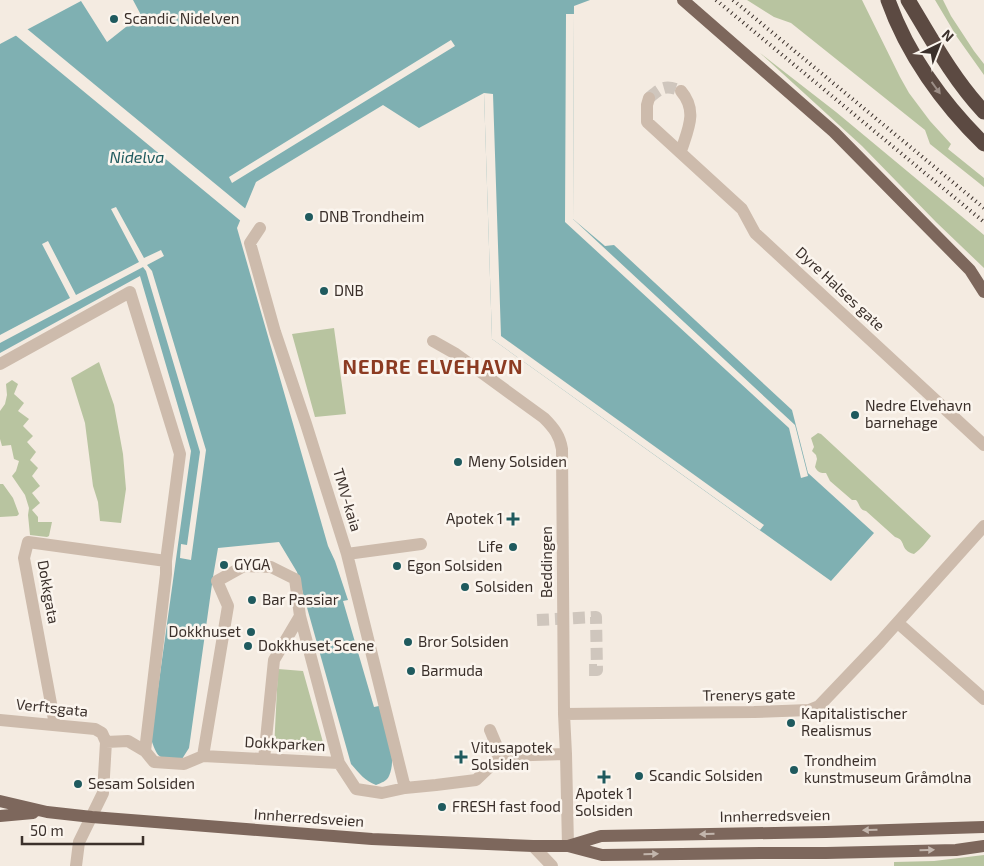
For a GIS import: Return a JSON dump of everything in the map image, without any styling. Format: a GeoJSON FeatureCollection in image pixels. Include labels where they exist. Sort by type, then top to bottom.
{"type":"FeatureCollection","features":[{"type":"Feature","properties":{"kind":"highway"},"geometry":{"type":"LineString","coordinates":[[888,0],[922,69],[947,103],[984,144]]}},
{"type":"Feature","properties":{"kind":"highway"},"geometry":{"type":"LineString","coordinates":[[908,0],[940,54],[984,112]]}},
{"type":"Feature","properties":{"kind":"main road"},"geometry":{"type":"LineString","coordinates":[[683,0],[834,132],[970,270],[984,292]]}},
{"type":"Feature","properties":{"kind":"main road"},"geometry":{"type":"LineString","coordinates":[[970,270],[984,279]]}},
{"type":"Feature","properties":{"kind":"main road","name":"Innherredsveien"},"geometry":{"type":"LineString","coordinates":[[0,802],[48,812],[92,817],[320,835],[534,846],[568,846],[602,854],[826,853],[956,850],[984,846]]}},
{"type":"Feature","properties":{"kind":"main road","name":"Innherredsveien"},"geometry":{"type":"LineString","coordinates":[[0,816],[48,812]]}},
{"type":"Feature","properties":{"kind":"main road","name":"Innherredsveien"},"geometry":{"type":"LineString","coordinates":[[568,846],[601,836],[984,827]]}},
{"type":"Feature","properties":{"kind":"street"},"geometry":{"type":"LineString","coordinates":[[681,91],[688,99],[691,114],[688,132],[681,152]]}},
{"type":"Feature","properties":{"kind":"street","name":"Dyre Halses gate"},"geometry":{"type":"LineString","coordinates":[[649,98],[647,122],[742,209],[755,233],[984,445]]}},
{"type":"Feature","properties":{"kind":"street","name":"TMV-kaia"},"geometry":{"type":"LineString","coordinates":[[260,228],[250,243],[275,332],[347,554],[405,788]]}},
{"type":"Feature","properties":{"kind":"street"},"geometry":{"type":"LineString","coordinates":[[0,364],[130,292],[180,454],[145,751]]}},
{"type":"Feature","properties":{"kind":"street","name":"Beddingen"},"geometry":{"type":"LineString","coordinates":[[433,341],[456,354],[544,418],[554,428],[560,438],[562,449],[564,714],[568,846]]}},
{"type":"Feature","properties":{"kind":"street"},"geometry":{"type":"LineString","coordinates":[[984,526],[898,623],[984,700]]}},
{"type":"Feature","properties":{"kind":"street","name":"Dokkgata"},"geometry":{"type":"LineString","coordinates":[[56,725],[24,558],[28,542],[166,561]]}},
{"type":"Feature","properties":{"kind":"street"},"geometry":{"type":"LineString","coordinates":[[347,554],[421,544]]}},
{"type":"Feature","properties":{"kind":"street"},"geometry":{"type":"LineString","coordinates":[[203,756],[228,606],[217,581],[244,566],[271,567],[295,579],[300,616],[339,763]]}},
{"type":"Feature","properties":{"kind":"street"},"geometry":{"type":"LineString","coordinates":[[264,759],[274,660],[300,616]]}},
{"type":"Feature","properties":{"kind":"street","name":"Trenerys gate"},"geometry":{"type":"LineString","coordinates":[[564,714],[808,710],[819,706],[898,623]]}},
{"type":"Feature","properties":{"kind":"street","name":"Verftsgata"},"geometry":{"type":"LineString","coordinates":[[0,720],[95,729],[102,733],[106,742]]}},
{"type":"Feature","properties":{"kind":"street"},"geometry":{"type":"LineString","coordinates":[[490,730],[501,756],[566,754]]}},
{"type":"Feature","properties":{"kind":"street","name":"Dokkparken"},"geometry":{"type":"LineString","coordinates":[[106,742],[128,740],[145,751],[154,762],[184,764],[203,756],[339,763],[356,790],[382,792],[476,780],[501,756]]}},
{"type":"Feature","properties":{"kind":"street"},"geometry":{"type":"LineString","coordinates":[[76,866],[79,842],[103,793],[106,742]]}},
{"type":"Feature","properties":{"kind":"street"},"geometry":{"type":"LineString","coordinates":[[534,846],[552,866]]}},
{"type":"Feature","properties":{"kind":"green space"},"geometry":{"type":"Polygon","coordinates":[[[747,0],[862,0],[909,93],[930,121],[951,144],[948,149],[984,178],[984,187],[930,144],[925,130],[791,23],[774,17],[747,0]]]}},
{"type":"Feature","properties":{"kind":"green space"},"geometry":{"type":"Polygon","coordinates":[[[935,0],[943,0],[951,16],[984,64],[984,75],[957,37],[935,0]]]}},
{"type":"Feature","properties":{"kind":"green space"},"geometry":{"type":"Polygon","coordinates":[[[760,53],[836,112],[984,235],[984,268],[862,146],[760,53]]]}},
{"type":"Feature","properties":{"kind":"green space"},"geometry":{"type":"Polygon","coordinates":[[[334,328],[346,414],[315,417],[292,334],[334,328]]]}},
{"type":"Feature","properties":{"kind":"green space"},"geometry":{"type":"Polygon","coordinates":[[[99,362],[114,405],[123,454],[126,489],[121,523],[100,521],[98,502],[93,486],[85,423],[71,378],[99,362]]]}},
{"type":"Feature","properties":{"kind":"green space"},"geometry":{"type":"Polygon","coordinates":[[[12,380],[18,384],[14,394],[24,403],[18,411],[29,419],[23,426],[33,436],[27,442],[36,452],[30,460],[38,468],[32,476],[40,486],[32,493],[40,503],[32,510],[38,517],[38,522],[52,522],[49,536],[47,537],[30,535],[29,508],[25,495],[12,476],[16,471],[19,461],[14,459],[11,445],[2,446],[0,439],[0,411],[5,404],[7,395],[6,384],[12,380]]]}},
{"type":"Feature","properties":{"kind":"green space"},"geometry":{"type":"Polygon","coordinates":[[[818,433],[931,536],[917,552],[914,554],[906,550],[899,538],[895,537],[862,509],[856,500],[852,500],[830,481],[826,473],[821,473],[817,470],[815,467],[817,459],[812,451],[814,447],[811,438],[818,433]]]}},
{"type":"Feature","properties":{"kind":"green space"},"geometry":{"type":"Polygon","coordinates":[[[0,484],[3,484],[13,498],[19,514],[17,516],[0,517],[0,484]]]}},
{"type":"Feature","properties":{"kind":"green space"},"geometry":{"type":"Polygon","coordinates":[[[278,669],[303,671],[326,753],[274,749],[278,669]]]}},
{"type":"Feature","properties":{"kind":"green space"},"geometry":{"type":"Polygon","coordinates":[[[984,855],[984,866],[894,866],[894,862],[934,861],[984,855]]]}},
{"type":"Feature","properties":{"kind":"water","name":"Nidelva"},"geometry":{"type":"Polygon","coordinates":[[[133,0],[590,0],[574,6],[573,219],[605,246],[614,245],[792,410],[808,473],[874,533],[831,581],[492,339],[484,93],[419,128],[383,105],[256,182],[237,228],[328,546],[348,600],[343,601],[374,707],[379,706],[387,732],[392,760],[389,776],[385,781],[376,785],[365,779],[351,764],[297,572],[279,542],[218,548],[189,748],[182,759],[164,758],[158,755],[151,739],[191,451],[140,276],[0,353],[0,44],[81,1],[107,42],[141,15],[133,0]]]}},
{"type":"Feature","properties":{"kind":"pier"},"geometry":{"type":"Polygon","coordinates":[[[566,14],[574,14],[573,219],[795,425],[808,476],[801,478],[789,428],[565,222],[566,14]]]}},
{"type":"Feature","properties":{"kind":"pier"},"geometry":{"type":"Polygon","coordinates":[[[26,28],[247,210],[242,222],[14,34],[26,28]]]}},
{"type":"Feature","properties":{"kind":"pier"},"geometry":{"type":"Polygon","coordinates":[[[451,40],[455,46],[232,183],[229,177],[451,40]]]}},
{"type":"Feature","properties":{"kind":"pier"},"geometry":{"type":"Polygon","coordinates":[[[484,93],[493,94],[501,336],[764,525],[760,530],[492,339],[484,93]]]}},
{"type":"Feature","properties":{"kind":"pier"},"geometry":{"type":"Polygon","coordinates":[[[116,207],[144,258],[161,250],[164,256],[147,265],[152,271],[206,450],[191,560],[180,558],[181,544],[187,545],[200,452],[146,271],[143,267],[0,343],[0,335],[70,298],[42,244],[48,241],[76,295],[139,262],[111,209],[116,207]]]}},
{"type":"Feature","properties":{"kind":"tunnel"},"geometry":{"type":"LineString","coordinates":[[649,98],[664,88],[681,91]]}},
{"type":"Feature","properties":{"kind":"tunnel"},"geometry":{"type":"LineString","coordinates":[[537,620],[596,617],[597,670],[589,670]]}},
{"type":"Feature","properties":{"kind":"railway"},"geometry":{"type":"LineString","coordinates":[[716,0],[984,222]]}},
{"type":"Feature","properties":{"kind":"railway"},"geometry":{"type":"LineString","coordinates":[[733,0],[984,208]]}},
{"type":"Feature","properties":{"kind":"place","name":"Scandic Nidelven"},"geometry":{"type":"Point","coordinates":[114,19]}},
{"type":"Feature","properties":{"kind":"place","name":"DNB Trondheim"},"geometry":{"type":"Point","coordinates":[309,217]}},
{"type":"Feature","properties":{"kind":"place","name":"DNB"},"geometry":{"type":"Point","coordinates":[324,291]}},
{"type":"Feature","properties":{"kind":"place","name":"Nedre Elvehavn barnehage"},"geometry":{"type":"Point","coordinates":[855,415]}},
{"type":"Feature","properties":{"kind":"place","name":"Meny Solsiden"},"geometry":{"type":"Point","coordinates":[458,462]}},
{"type":"Feature","properties":{"kind":"place","name":"Apotek 1"},"geometry":{"type":"Point","coordinates":[513,519]}},
{"type":"Feature","properties":{"kind":"place","name":"Life"},"geometry":{"type":"Point","coordinates":[513,547]}},
{"type":"Feature","properties":{"kind":"place","name":"GYGA"},"geometry":{"type":"Point","coordinates":[224,565]}},
{"type":"Feature","properties":{"kind":"place","name":"Egon Solsiden"},"geometry":{"type":"Point","coordinates":[397,566]}},
{"type":"Feature","properties":{"kind":"place","name":"Solsiden"},"geometry":{"type":"Point","coordinates":[465,587]}},
{"type":"Feature","properties":{"kind":"place","name":"Bar Passiar"},"geometry":{"type":"Point","coordinates":[252,600]}},
{"type":"Feature","properties":{"kind":"place","name":"Dokkhuset"},"geometry":{"type":"Point","coordinates":[251,632]}},
{"type":"Feature","properties":{"kind":"place","name":"Bror Solsiden"},"geometry":{"type":"Point","coordinates":[408,642]}},
{"type":"Feature","properties":{"kind":"place","name":"Dokkhuset Scene"},"geometry":{"type":"Point","coordinates":[248,646]}},
{"type":"Feature","properties":{"kind":"place","name":"Barmuda"},"geometry":{"type":"Point","coordinates":[411,671]}},
{"type":"Feature","properties":{"kind":"place","name":"Kapitalistischer Realismus"},"geometry":{"type":"Point","coordinates":[791,723]}},
{"type":"Feature","properties":{"kind":"place","name":"Vitusapotek Solsiden"},"geometry":{"type":"Point","coordinates":[461,757]}},
{"type":"Feature","properties":{"kind":"place","name":"Trondheim kunstmuseum Gråmølna"},"geometry":{"type":"Point","coordinates":[794,770]}},
{"type":"Feature","properties":{"kind":"place","name":"Scandic Solsiden"},"geometry":{"type":"Point","coordinates":[639,776]}},
{"type":"Feature","properties":{"kind":"place","name":"Apotek 1 Solsiden"},"geometry":{"type":"Point","coordinates":[604,777]}},
{"type":"Feature","properties":{"kind":"place","name":"Sesam Solsiden"},"geometry":{"type":"Point","coordinates":[78,784]}},
{"type":"Feature","properties":{"kind":"place","name":"FRESH fast food"},"geometry":{"type":"Point","coordinates":[442,807]}},
{"type":"Feature","properties":{"kind":"district","name":"NEDRE ELVEHAVN"},"geometry":{"type":"Point","coordinates":[433,367]}}]}
